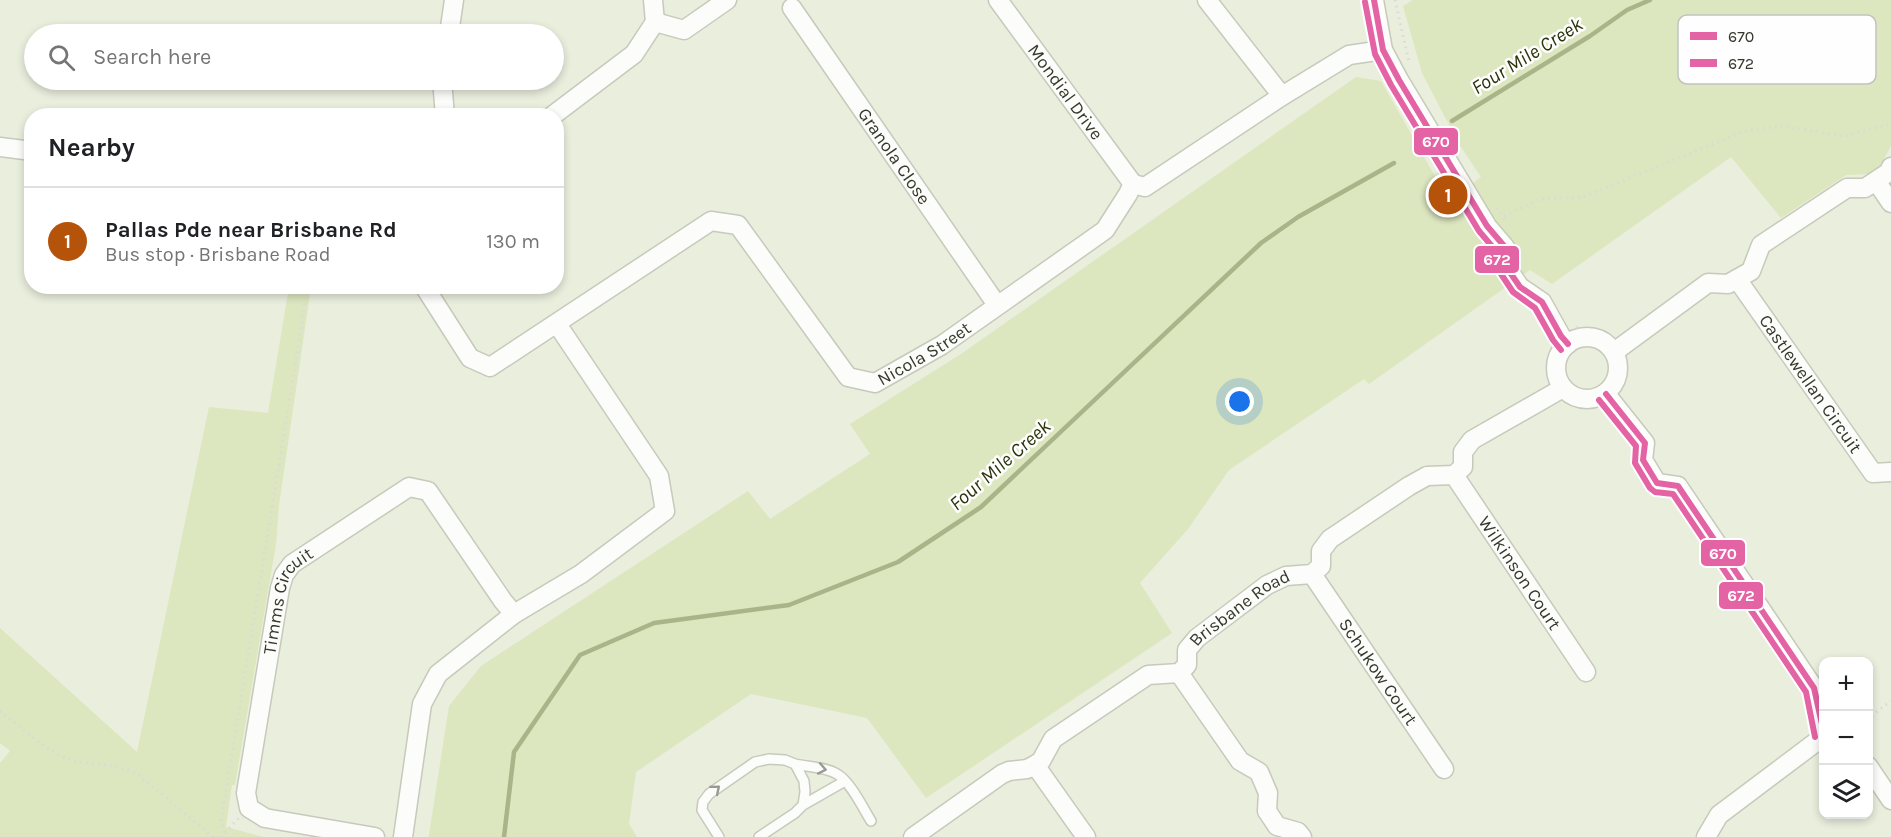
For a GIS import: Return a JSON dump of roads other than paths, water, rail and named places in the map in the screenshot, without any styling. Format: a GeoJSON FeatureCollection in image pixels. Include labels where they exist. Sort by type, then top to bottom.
{"type":"FeatureCollection","features":[{"type":"Feature","properties":{"kind":"street"},"geometry":{"type":"LineString","coordinates":[[450,24],[454,0]]}},
{"type":"Feature","properties":{"kind":"street"},"geometry":{"type":"LineString","coordinates":[[563,108],[634,54],[655,22],[653,0]]}},
{"type":"Feature","properties":{"kind":"street"},"geometry":{"type":"LineString","coordinates":[[655,22],[684,30],[727,0]]}},
{"type":"Feature","properties":{"kind":"street","name":"Mondial Drive"},"geometry":{"type":"LineString","coordinates":[[998,0],[1132,184]]}},
{"type":"Feature","properties":{"kind":"street"},"geometry":{"type":"LineString","coordinates":[[1207,0],[1282,96]]}},
{"type":"Feature","properties":{"kind":"street"},"geometry":{"type":"LineString","coordinates":[[1374,0],[1383,50],[1405,76],[1487,226],[1505,248],[1507,268],[1520,287],[1542,302],[1568,344]]}},
{"type":"Feature","properties":{"kind":"street","name":"Granola Close"},"geometry":{"type":"LineString","coordinates":[[792,8],[997,305]]}},
{"type":"Feature","properties":{"kind":"street"},"geometry":{"type":"LineString","coordinates":[[1132,184],[1145,187],[1282,96],[1349,55],[1383,50]]}},
{"type":"Feature","properties":{"kind":"street"},"geometry":{"type":"LineString","coordinates":[[443,90],[444,108]]}},
{"type":"Feature","properties":{"kind":"street"},"geometry":{"type":"LineString","coordinates":[[0,147],[24,150]]}},
{"type":"Feature","properties":{"kind":"street"},"geometry":{"type":"LineString","coordinates":[[1617,349],[1708,283],[1728,284],[1751,271],[1761,245],[1846,188],[1865,188],[1889,172],[1891,167]]}},
{"type":"Feature","properties":{"kind":"street"},"geometry":{"type":"LineString","coordinates":[[1876,181],[1891,202]]}},
{"type":"Feature","properties":{"kind":"street","name":"Nicola Street"},"geometry":{"type":"LineString","coordinates":[[429,294],[470,358],[490,367],[711,221],[738,225],[848,376],[875,382],[942,345],[1105,230],[1132,184]]}},
{"type":"Feature","properties":{"kind":"street","name":"Castlewellan Circuit"},"geometry":{"type":"LineString","coordinates":[[1737,279],[1874,473],[1891,472]]}},
{"type":"Feature","properties":{"kind":"street"},"geometry":{"type":"LineString","coordinates":[[403,837],[422,704],[438,674],[514,614],[581,574],[665,511],[659,476],[557,324]]}},
{"type":"Feature","properties":{"kind":"street"},"geometry":{"type":"LineString","coordinates":[[1588,337],[1598,339],[1617,349],[1619,370],[1617,379],[1606,394],[1588,400],[1579,399],[1563,388],[1558,380],[1557,360],[1568,344],[1588,337]]}},
{"type":"Feature","properties":{"kind":"street"},"geometry":{"type":"LineString","coordinates":[[1454,475],[1462,466],[1462,452],[1472,440],[1563,388]]}},
{"type":"Feature","properties":{"kind":"street"},"geometry":{"type":"LineString","coordinates":[[1606,394],[1645,443],[1642,460],[1657,483],[1678,486],[1814,688],[1819,712]]}},
{"type":"Feature","properties":{"kind":"street","name":"Brisbane Road"},"geometry":{"type":"LineString","coordinates":[[1035,765],[1041,761],[1053,739],[1133,684],[1152,674],[1179,673],[1187,664],[1187,650],[1197,638],[1267,585],[1286,576],[1312,574],[1321,566],[1321,551],[1330,539],[1427,476],[1454,475]]}},
{"type":"Feature","properties":{"kind":"street","name":"Wilkinson Court"},"geometry":{"type":"LineString","coordinates":[[1454,475],[1586,672]]}},
{"type":"Feature","properties":{"kind":"street","name":"Timms Circuit"},"geometry":{"type":"LineString","coordinates":[[375,837],[265,818],[249,808],[246,793],[284,575],[292,564],[409,487],[428,491],[514,614]]}},
{"type":"Feature","properties":{"kind":"street","name":"Schukow Court"},"geometry":{"type":"LineString","coordinates":[[1312,574],[1444,769]]}},
{"type":"Feature","properties":{"kind":"street"},"geometry":{"type":"LineString","coordinates":[[1179,673],[1240,761],[1258,772],[1268,793],[1267,811],[1277,826],[1298,832],[1302,837]]}},
{"type":"Feature","properties":{"kind":"street"},"geometry":{"type":"LineString","coordinates":[[1706,837],[1719,815],[1819,739]]}},
{"type":"Feature","properties":{"kind":"street"},"geometry":{"type":"LineString","coordinates":[[913,837],[1002,774],[1035,765],[1086,837]]}},
{"type":"Feature","properties":{"kind":"street"},"geometry":{"type":"LineString","coordinates":[[1873,771],[1891,800]]}},
{"type":"Feature","properties":{"kind":"lane"},"geometry":{"type":"LineString","coordinates":[[719,837],[702,810],[703,802],[709,794],[755,762],[769,759],[785,760],[839,774],[871,821]]}},
{"type":"Feature","properties":{"kind":"lane"},"geometry":{"type":"LineString","coordinates":[[795,764],[804,782],[803,805]]}},
{"type":"Feature","properties":{"kind":"lane"},"geometry":{"type":"LineString","coordinates":[[759,837],[803,805],[845,782]]}},
{"type":"Feature","properties":{"kind":"waterway","name":"Four Mile Creek"},"geometry":{"type":"LineString","coordinates":[[1452,121],[1590,36],[1627,10],[1650,0]]}},
{"type":"Feature","properties":{"kind":"waterway","name":"Four Mile Creek"},"geometry":{"type":"LineString","coordinates":[[504,837],[514,752],[580,655],[654,623],[789,605],[898,562],[981,507],[1261,243],[1298,217],[1394,163]]}},
{"type":"Feature","properties":{"kind":"place","name":"Pallas Pde near Brisbane Rd"},"geometry":{"type":"Point","coordinates":[1448,195]}}]}
